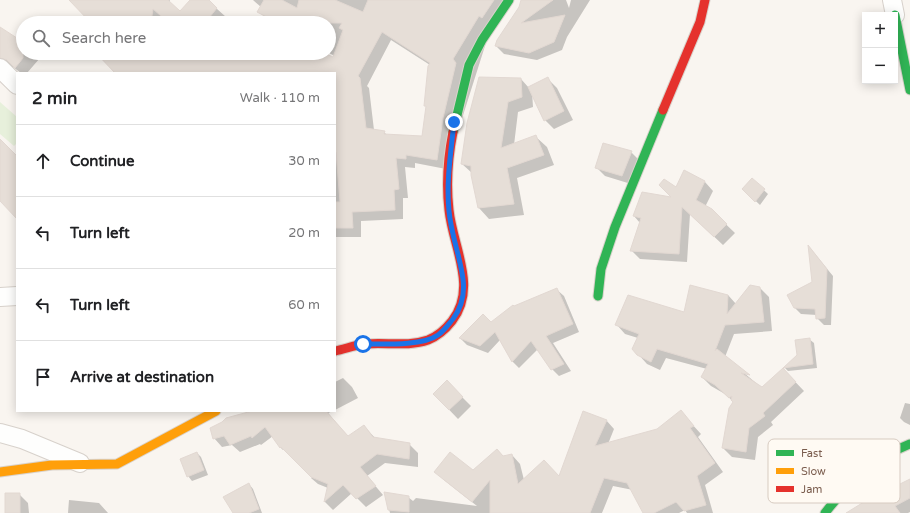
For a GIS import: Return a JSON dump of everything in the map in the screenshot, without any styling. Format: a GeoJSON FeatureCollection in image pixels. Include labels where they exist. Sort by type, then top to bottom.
{"type":"FeatureCollection","features":[{"type":"Feature","properties":{"kind":"street"},"geometry":{"type":"LineString","coordinates":[[336,351],[363,344],[402,344],[426,341],[437,336],[447,326],[456,315],[463,301],[463,280],[449,211],[448,175],[454,122],[469,66],[477,50],[509,0]]}},
{"type":"Feature","properties":{"kind":"street"},"geometry":{"type":"LineString","coordinates":[[598,296],[601,269],[615,227],[700,22],[705,0]]}},
{"type":"Feature","properties":{"kind":"street"},"geometry":{"type":"LineString","coordinates":[[892,0],[894,12]]}},
{"type":"Feature","properties":{"kind":"street"},"geometry":{"type":"LineString","coordinates":[[898,30],[910,90]]}},
{"type":"Feature","properties":{"kind":"street"},"geometry":{"type":"LineString","coordinates":[[0,68],[16,84]]}},
{"type":"Feature","properties":{"kind":"street"},"geometry":{"type":"LineString","coordinates":[[0,297],[16,296]]}},
{"type":"Feature","properties":{"kind":"street"},"geometry":{"type":"LineString","coordinates":[[0,472],[52,465],[117,464],[154,446],[214,412]]}},
{"type":"Feature","properties":{"kind":"street"},"geometry":{"type":"LineString","coordinates":[[0,433],[22,439],[81,464]]}},
{"type":"Feature","properties":{"kind":"street"},"geometry":{"type":"LineString","coordinates":[[900,447],[910,444]]}},
{"type":"Feature","properties":{"kind":"street"},"geometry":{"type":"LineString","coordinates":[[825,513],[832,503]]}},
{"type":"Feature","properties":{"kind":"green space"},"geometry":{"type":"Polygon","coordinates":[[[0,102],[16,116],[16,144],[14,146],[0,134],[0,102]]]}},
{"type":"Feature","properties":{"kind":"building"},"geometry":{"type":"Polygon","coordinates":[[[69,0],[168,0],[180,11],[190,0],[209,0],[217,8],[211,16],[161,16],[153,9],[152,16],[84,16],[69,0]]]}},
{"type":"Feature","properties":{"kind":"building"},"geometry":{"type":"Polygon","coordinates":[[[264,0],[282,0],[297,8],[299,0],[335,0],[363,12],[368,0],[494,0],[482,18],[479,16],[453,59],[456,63],[443,118],[437,160],[406,155],[406,159],[396,158],[399,189],[394,190],[395,210],[352,212],[353,228],[336,228],[336,202],[340,202],[336,152],[336,72],[114,72],[103,60],[336,60],[336,49],[343,30],[339,28],[342,23],[336,23],[336,16],[265,16],[257,12],[264,0]],[[382,32],[358,76],[360,78],[366,128],[385,131],[384,134],[422,136],[426,106],[424,106],[428,66],[430,63],[382,32]]]}},
{"type":"Feature","properties":{"kind":"building"},"geometry":{"type":"Polygon","coordinates":[[[521,0],[553,0],[521,23],[565,15],[554,42],[529,53],[495,46],[497,40],[519,7],[521,0]]]}},
{"type":"Feature","properties":{"kind":"building"},"geometry":{"type":"Polygon","coordinates":[[[0,27],[16,37],[16,60],[21,60],[15,68],[7,60],[0,58],[0,27]]]}},
{"type":"Feature","properties":{"kind":"building"},"geometry":{"type":"Polygon","coordinates":[[[479,77],[521,78],[522,97],[508,102],[501,148],[536,135],[544,155],[507,168],[514,204],[478,208],[471,175],[471,166],[461,164],[467,123],[479,77]]]}},
{"type":"Feature","properties":{"kind":"building"},"geometry":{"type":"Polygon","coordinates":[[[548,77],[564,111],[544,121],[528,87],[548,77]]]}},
{"type":"Feature","properties":{"kind":"building"},"geometry":{"type":"Polygon","coordinates":[[[0,139],[16,155],[16,218],[0,201],[0,139]]]}},
{"type":"Feature","properties":{"kind":"building"},"geometry":{"type":"Polygon","coordinates":[[[603,143],[632,151],[622,176],[595,168],[603,143]]]}},
{"type":"Feature","properties":{"kind":"building"},"geometry":{"type":"Polygon","coordinates":[[[684,170],[705,181],[696,200],[712,209],[727,224],[714,237],[682,207],[679,254],[630,251],[641,218],[633,216],[642,192],[671,197],[659,185],[664,179],[676,187],[684,170]]]}},
{"type":"Feature","properties":{"kind":"building"},"geometry":{"type":"Polygon","coordinates":[[[752,178],[765,189],[755,202],[742,189],[752,178]]]}},
{"type":"Feature","properties":{"kind":"building"},"geometry":{"type":"Polygon","coordinates":[[[808,245],[827,269],[825,318],[816,319],[815,309],[794,308],[787,295],[812,282],[808,245]]]}},
{"type":"Feature","properties":{"kind":"building"},"geometry":{"type":"Polygon","coordinates":[[[690,285],[728,295],[727,314],[750,285],[760,287],[764,322],[725,325],[715,351],[717,349],[750,375],[741,373],[762,387],[783,368],[796,382],[763,413],[765,416],[749,428],[746,452],[722,448],[729,408],[733,402],[731,400],[732,396],[729,398],[715,385],[701,377],[708,364],[657,349],[651,362],[637,355],[632,349],[639,334],[615,325],[628,295],[684,312],[690,285]]]}},
{"type":"Feature","properties":{"kind":"building"},"geometry":{"type":"Polygon","coordinates":[[[557,288],[573,324],[546,336],[564,364],[551,370],[531,341],[512,362],[495,332],[480,346],[459,338],[483,314],[491,322],[513,305],[514,306],[557,288]]]}},
{"type":"Feature","properties":{"kind":"building"},"geometry":{"type":"Polygon","coordinates":[[[810,338],[813,364],[783,368],[797,355],[795,340],[810,338]]]}},
{"type":"Feature","properties":{"kind":"building"},"geometry":{"type":"Polygon","coordinates":[[[447,380],[463,397],[449,410],[433,394],[447,380]]]}},
{"type":"Feature","properties":{"kind":"building"},"geometry":{"type":"Polygon","coordinates":[[[681,410],[694,426],[690,428],[715,463],[697,476],[706,505],[684,511],[676,502],[654,513],[643,513],[627,483],[604,478],[590,513],[490,513],[490,480],[472,502],[434,472],[450,452],[473,470],[497,449],[503,456],[512,454],[518,484],[544,460],[559,476],[583,411],[607,420],[595,446],[657,429],[681,410]]]}},
{"type":"Feature","properties":{"kind":"building"},"geometry":{"type":"Polygon","coordinates":[[[248,412],[327,412],[348,436],[364,425],[373,437],[410,443],[409,459],[377,454],[360,467],[376,486],[356,499],[343,485],[324,502],[328,484],[311,477],[281,447],[280,448],[265,427],[252,438],[251,436],[230,445],[224,436],[213,439],[210,428],[222,422],[226,418],[248,412]]]}},
{"type":"Feature","properties":{"kind":"building"},"geometry":{"type":"Polygon","coordinates":[[[197,452],[204,470],[187,477],[180,459],[197,452]]]}},
{"type":"Feature","properties":{"kind":"building"},"geometry":{"type":"Polygon","coordinates":[[[910,479],[910,498],[895,506],[900,513],[846,513],[862,503],[900,503],[900,484],[910,479]]]}},
{"type":"Feature","properties":{"kind":"building"},"geometry":{"type":"Polygon","coordinates":[[[249,483],[259,509],[249,513],[233,513],[223,497],[249,483]]]}},
{"type":"Feature","properties":{"kind":"building"},"geometry":{"type":"Polygon","coordinates":[[[384,492],[409,496],[409,512],[388,510],[384,492]]]}},
{"type":"Feature","properties":{"kind":"building"},"geometry":{"type":"Polygon","coordinates":[[[5,493],[20,493],[20,513],[5,513],[5,493]]]}},
{"type":"Feature","properties":{"kind":"traffic: fast"},"geometry":{"type":"LineString","coordinates":[[453,132],[469,65],[482,40],[509,0]]}},
{"type":"Feature","properties":{"kind":"traffic: fast"},"geometry":{"type":"LineString","coordinates":[[898,30],[910,90]]}},
{"type":"Feature","properties":{"kind":"traffic: fast"},"geometry":{"type":"LineString","coordinates":[[598,296],[601,269],[615,227],[663,110]]}},
{"type":"Feature","properties":{"kind":"traffic: fast"},"geometry":{"type":"LineString","coordinates":[[900,449],[910,444]]}},
{"type":"Feature","properties":{"kind":"traffic: fast"},"geometry":{"type":"LineString","coordinates":[[825,513],[833,503]]}},
{"type":"Feature","properties":{"kind":"traffic: slow"},"geometry":{"type":"LineString","coordinates":[[0,472],[52,465],[117,464],[214,412]]}},
{"type":"Feature","properties":{"kind":"traffic: jam"},"geometry":{"type":"LineString","coordinates":[[663,110],[700,22],[705,0]]}},
{"type":"Feature","properties":{"kind":"traffic: jam"},"geometry":{"type":"LineString","coordinates":[[336,351],[365,344],[405,344],[428,340],[438,335],[447,327],[460,308],[464,281],[451,224],[448,190],[449,161],[453,132]]}},
{"type":"Feature","properties":{"kind":"route"},"geometry":{"type":"LineString","coordinates":[[363,344],[402,344],[426,341],[437,336],[447,326],[456,315],[463,301],[463,280],[449,211],[448,175],[454,122]]}}]}
